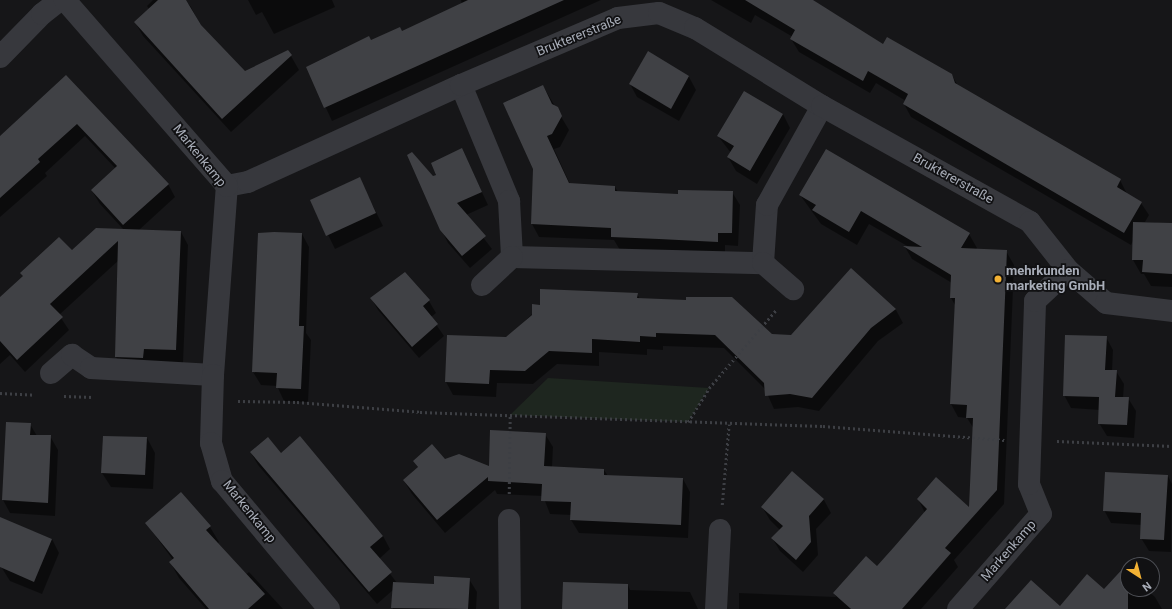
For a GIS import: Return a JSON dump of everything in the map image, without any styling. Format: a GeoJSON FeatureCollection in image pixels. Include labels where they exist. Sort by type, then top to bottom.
{"type":"FeatureCollection","features":[{"type":"Feature","properties":{"kind":"street"},"geometry":{"type":"LineString","coordinates":[[0,57],[42,14],[60,0]]}},
{"type":"Feature","properties":{"kind":"street","name":"Markenkamp"},"geometry":{"type":"LineString","coordinates":[[65,0],[227,186],[213,374],[211,443],[222,481],[329,609]]}},
{"type":"Feature","properties":{"kind":"street","name":"Bruktererstraße"},"geometry":{"type":"LineString","coordinates":[[227,186],[248,182],[461,85],[618,18],[659,13],[695,28],[822,106],[1030,222],[1068,270],[1106,303],[1172,311]]}},
{"type":"Feature","properties":{"kind":"street"},"geometry":{"type":"LineString","coordinates":[[461,85],[509,201],[512,257]]}},
{"type":"Feature","properties":{"kind":"street"},"geometry":{"type":"LineString","coordinates":[[763,263],[767,205],[822,106]]}},
{"type":"Feature","properties":{"kind":"street"},"geometry":{"type":"LineString","coordinates":[[482,285],[512,257],[763,263],[793,289]]}},
{"type":"Feature","properties":{"kind":"street"},"geometry":{"type":"LineString","coordinates":[[1029,440],[1036,301],[1068,270]]}},
{"type":"Feature","properties":{"kind":"street"},"geometry":{"type":"LineString","coordinates":[[51,373],[72,355],[91,368],[213,374]]}},
{"type":"Feature","properties":{"kind":"street","name":"Markenkamp"},"geometry":{"type":"LineString","coordinates":[[958,609],[1041,514],[1029,484],[1029,440]]}},
{"type":"Feature","properties":{"kind":"street"},"geometry":{"type":"LineString","coordinates":[[509,520],[510,609]]}},
{"type":"Feature","properties":{"kind":"street"},"geometry":{"type":"LineString","coordinates":[[716,609],[720,530]]}},
{"type":"Feature","properties":{"kind":"path"},"geometry":{"type":"LineString","coordinates":[[688,422],[709,388],[793,289]]}},
{"type":"Feature","properties":{"kind":"path"},"geometry":{"type":"LineString","coordinates":[[0,393],[40,395]]}},
{"type":"Feature","properties":{"kind":"path"},"geometry":{"type":"LineString","coordinates":[[62,396],[101,397]]}},
{"type":"Feature","properties":{"kind":"path"},"geometry":{"type":"LineString","coordinates":[[212,401],[297,402],[420,412],[729,424],[823,426],[942,437],[1172,446]]}},
{"type":"Feature","properties":{"kind":"path"},"geometry":{"type":"LineString","coordinates":[[509,520],[510,415]]}},
{"type":"Feature","properties":{"kind":"path"},"geometry":{"type":"LineString","coordinates":[[720,530],[729,424]]}},
{"type":"Feature","properties":{"kind":"shaded area"},"geometry":{"type":"Polygon","coordinates":[[[548,378],[709,388],[688,422],[510,415],[548,378]]]}},
{"type":"Feature","properties":{"kind":"building"},"geometry":{"type":"Polygon","coordinates":[[[158,0],[186,0],[201,25],[245,71],[288,50],[292,55],[222,119],[134,22],[158,0]]]}},
{"type":"Feature","properties":{"kind":"building"},"geometry":{"type":"Polygon","coordinates":[[[468,0],[564,0],[324,108],[306,67],[369,36],[371,40],[400,27],[402,31],[468,0]]]}},
{"type":"Feature","properties":{"kind":"building"},"geometry":{"type":"Polygon","coordinates":[[[745,0],[813,0],[883,44],[887,37],[952,74],[955,83],[1121,179],[1117,187],[1142,202],[1124,233],[903,104],[908,94],[868,71],[863,81],[790,39],[795,30],[745,0]]]}},
{"type":"Feature","properties":{"kind":"building"},"geometry":{"type":"Polygon","coordinates":[[[648,51],[689,76],[671,109],[629,84],[648,51]]]}},
{"type":"Feature","properties":{"kind":"building"},"geometry":{"type":"Polygon","coordinates":[[[66,75],[169,184],[123,225],[91,190],[117,166],[77,124],[38,159],[40,162],[0,198],[0,136],[66,75]]]}},
{"type":"Feature","properties":{"kind":"building"},"geometry":{"type":"Polygon","coordinates":[[[543,85],[552,104],[558,107],[562,116],[552,134],[547,136],[569,183],[615,186],[615,191],[678,194],[678,190],[733,191],[732,233],[718,233],[718,242],[611,237],[611,228],[531,224],[533,169],[503,103],[543,85]]]}},
{"type":"Feature","properties":{"kind":"building"},"geometry":{"type":"Polygon","coordinates":[[[744,91],[783,114],[750,171],[727,157],[734,146],[717,136],[744,91]]]}},
{"type":"Feature","properties":{"kind":"building"},"geometry":{"type":"Polygon","coordinates":[[[462,148],[482,192],[457,203],[486,236],[462,256],[440,230],[407,155],[412,152],[433,176],[436,175],[431,163],[462,148]]]}},
{"type":"Feature","properties":{"kind":"building"},"geometry":{"type":"Polygon","coordinates":[[[826,149],[970,233],[961,248],[1007,250],[997,490],[945,548],[951,553],[902,609],[851,609],[833,593],[866,556],[877,566],[894,547],[927,509],[917,499],[936,477],[969,507],[973,418],[966,418],[967,405],[950,404],[955,298],[950,298],[951,275],[903,246],[922,247],[861,211],[849,232],[812,210],[816,205],[799,195],[826,149]]]}},
{"type":"Feature","properties":{"kind":"building"},"geometry":{"type":"Polygon","coordinates":[[[360,177],[376,213],[326,236],[310,200],[360,177]]]}},
{"type":"Feature","properties":{"kind":"building"},"geometry":{"type":"Polygon","coordinates":[[[1133,222],[1172,223],[1172,274],[1142,272],[1143,260],[1132,260],[1133,222]]]}},
{"type":"Feature","properties":{"kind":"building"},"geometry":{"type":"Polygon","coordinates":[[[96,228],[181,231],[176,350],[144,349],[143,358],[115,357],[118,241],[50,304],[63,317],[17,360],[0,341],[0,297],[23,276],[20,273],[59,237],[72,250],[96,228]]]}},
{"type":"Feature","properties":{"kind":"building"},"geometry":{"type":"Polygon","coordinates":[[[258,233],[302,233],[299,326],[304,326],[301,389],[276,388],[277,373],[252,372],[258,233]]]}},
{"type":"Feature","properties":{"kind":"building"},"geometry":{"type":"Polygon","coordinates":[[[851,268],[896,309],[871,328],[812,398],[790,394],[765,396],[764,383],[715,335],[656,333],[656,337],[640,336],[640,342],[592,339],[592,353],[549,351],[525,371],[490,370],[489,384],[445,382],[447,335],[506,337],[532,315],[532,304],[540,305],[540,289],[638,293],[637,298],[686,300],[686,297],[732,297],[772,334],[791,335],[851,268]]]}},
{"type":"Feature","properties":{"kind":"building"},"geometry":{"type":"Polygon","coordinates":[[[405,272],[430,300],[423,306],[438,324],[412,347],[370,298],[405,272]]]}},
{"type":"Feature","properties":{"kind":"building"},"geometry":{"type":"Polygon","coordinates":[[[1065,335],[1107,336],[1105,370],[1117,370],[1115,397],[1129,397],[1127,425],[1098,424],[1099,397],[1063,396],[1065,335]]]}},
{"type":"Feature","properties":{"kind":"building"},"geometry":{"type":"Polygon","coordinates":[[[6,422],[31,423],[30,435],[51,435],[48,503],[2,500],[6,422]]]}},
{"type":"Feature","properties":{"kind":"building"},"geometry":{"type":"Polygon","coordinates":[[[490,430],[546,433],[544,466],[604,469],[604,475],[683,478],[681,525],[570,520],[571,502],[541,501],[542,484],[488,481],[488,477],[437,520],[403,480],[418,467],[413,461],[432,444],[445,459],[459,454],[489,466],[490,430]]]}},
{"type":"Feature","properties":{"kind":"building"},"geometry":{"type":"Polygon","coordinates":[[[103,436],[147,437],[145,475],[101,473],[103,436]]]}},
{"type":"Feature","properties":{"kind":"building"},"geometry":{"type":"Polygon","coordinates":[[[300,436],[383,536],[370,547],[392,572],[369,592],[250,452],[268,437],[281,453],[300,436]]]}},
{"type":"Feature","properties":{"kind":"building"},"geometry":{"type":"Polygon","coordinates":[[[792,471],[824,499],[809,516],[811,542],[796,560],[771,538],[783,526],[761,507],[792,471]]]}},
{"type":"Feature","properties":{"kind":"building"},"geometry":{"type":"Polygon","coordinates":[[[1105,472],[1168,475],[1164,540],[1140,539],[1141,513],[1103,511],[1105,472]]]}},
{"type":"Feature","properties":{"kind":"building"},"geometry":{"type":"Polygon","coordinates":[[[181,492],[211,526],[206,530],[265,594],[248,609],[209,609],[169,562],[174,558],[145,523],[181,492]]]}},
{"type":"Feature","properties":{"kind":"building"},"geometry":{"type":"Polygon","coordinates":[[[0,517],[52,539],[34,582],[0,567],[0,517]]]}},
{"type":"Feature","properties":{"kind":"building"},"geometry":{"type":"Polygon","coordinates":[[[1120,572],[1120,597],[1128,597],[1128,609],[1005,609],[1031,580],[1060,606],[1087,574],[1104,589],[1120,572]]]}},
{"type":"Feature","properties":{"kind":"building"},"geometry":{"type":"Polygon","coordinates":[[[434,576],[470,578],[468,609],[391,608],[393,582],[434,584],[434,576]]]}},
{"type":"Feature","properties":{"kind":"building"},"geometry":{"type":"Polygon","coordinates":[[[563,582],[628,584],[628,609],[562,609],[563,582]]]}},
{"type":"Feature","properties":{"kind":"place","name":"mehrkunden marketing GmbH"},"geometry":{"type":"Point","coordinates":[998,279]}}]}
